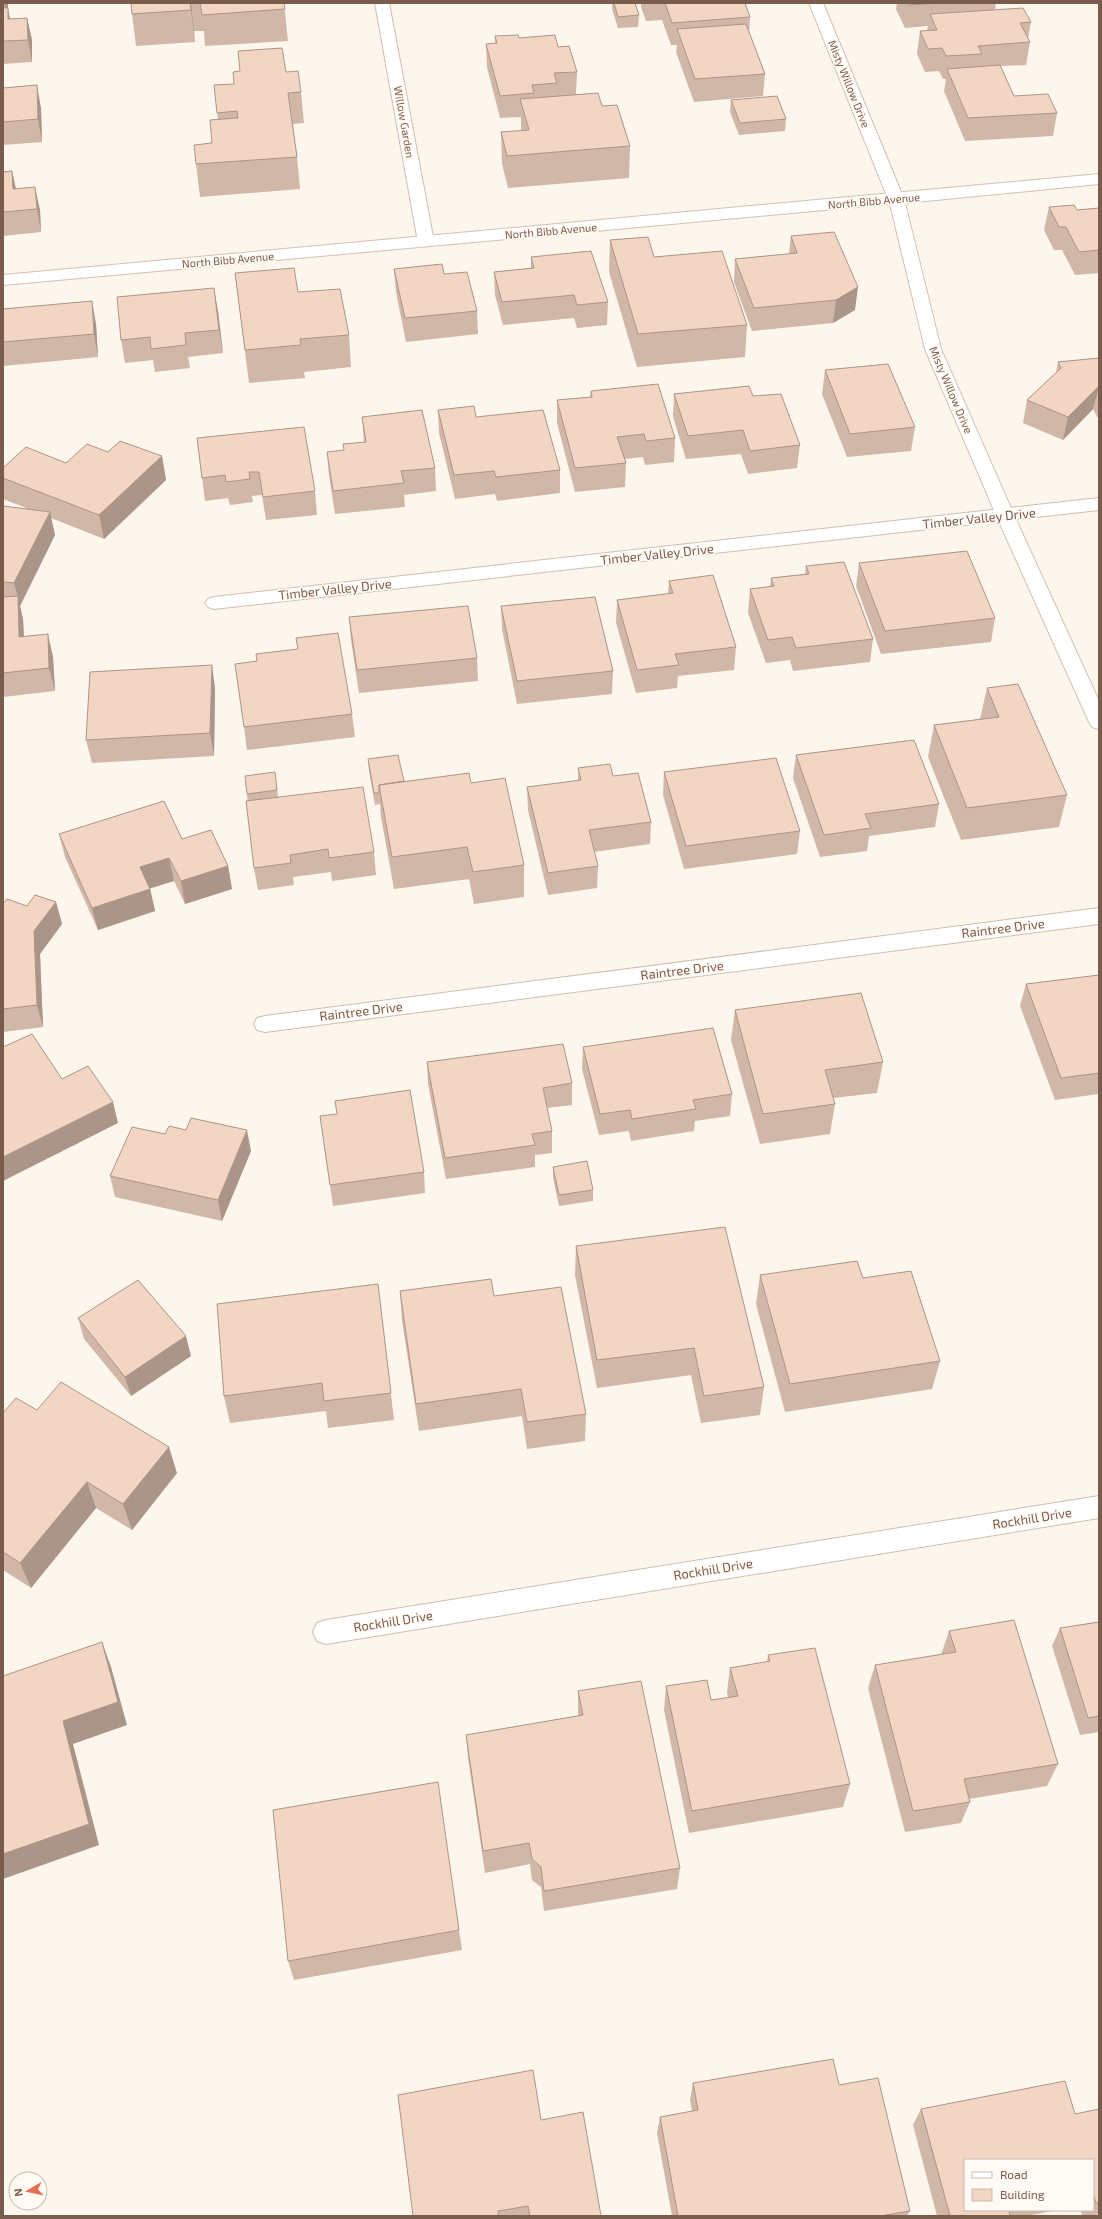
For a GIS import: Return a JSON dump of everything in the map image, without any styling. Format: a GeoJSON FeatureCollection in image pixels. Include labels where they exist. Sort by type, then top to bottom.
{"type":"FeatureCollection","features":[{"type":"Feature","properties":{"kind":"street","name":"Willow Garden"},"geometry":{"type":"LineString","coordinates":[[382,3],[426,242]]}},
{"type":"Feature","properties":{"kind":"street","name":"Misty Willow Drive"},"geometry":{"type":"LineString","coordinates":[[816,3],[896,199],[933,349],[1005,515],[1099,722]]}},
{"type":"Feature","properties":{"kind":"street","name":"North Bibb Avenue"},"geometry":{"type":"LineString","coordinates":[[3,280],[896,199],[1099,179]]}},
{"type":"Feature","properties":{"kind":"street","name":"Timber Valley Drive"},"geometry":{"type":"LineString","coordinates":[[214,603],[1099,504]]}},
{"type":"Feature","properties":{"kind":"street","name":"Raintree Drive"},"geometry":{"type":"LineString","coordinates":[[265,1024],[1099,916]]}},
{"type":"Feature","properties":{"kind":"street","name":"Rockhill Drive"},"geometry":{"type":"LineString","coordinates":[[326,1632],[1099,1507]]}},
{"type":"Feature","properties":{"kind":"building"},"geometry":{"type":"Polygon","coordinates":[[[131,3],[190,3],[191,10],[132,14],[131,3]]]}},
{"type":"Feature","properties":{"kind":"building"},"geometry":{"type":"Polygon","coordinates":[[[200,3],[284,3],[285,9],[202,15],[200,3]]]}},
{"type":"Feature","properties":{"kind":"building"},"geometry":{"type":"Polygon","coordinates":[[[614,3],[635,3],[639,15],[618,17],[614,3]]]}},
{"type":"Feature","properties":{"kind":"building"},"geometry":{"type":"Polygon","coordinates":[[[665,3],[745,3],[750,17],[672,23],[665,3]]]}},
{"type":"Feature","properties":{"kind":"building"},"geometry":{"type":"Polygon","coordinates":[[[907,3],[940,3],[908,5],[907,3]]]}},
{"type":"Feature","properties":{"kind":"building"},"geometry":{"type":"Polygon","coordinates":[[[3,8],[8,8],[8,19],[27,18],[28,40],[3,41],[3,8]]]}},
{"type":"Feature","properties":{"kind":"building"},"geometry":{"type":"Polygon","coordinates":[[[1023,8],[1031,22],[1020,23],[1030,42],[978,46],[982,54],[946,56],[942,48],[928,49],[920,31],[937,30],[930,14],[1023,8]]]}},
{"type":"Feature","properties":{"kind":"building"},"geometry":{"type":"Polygon","coordinates":[[[746,24],[765,74],[695,79],[677,29],[746,24]]]}},
{"type":"Feature","properties":{"kind":"building"},"geometry":{"type":"Polygon","coordinates":[[[518,35],[519,38],[555,35],[558,47],[569,46],[577,72],[554,73],[557,83],[532,85],[534,93],[500,96],[486,44],[497,43],[495,36],[518,35]]]}},
{"type":"Feature","properties":{"kind":"building"},"geometry":{"type":"Polygon","coordinates":[[[282,48],[286,72],[298,71],[301,92],[288,93],[297,157],[196,164],[194,145],[212,143],[210,120],[238,118],[237,111],[217,113],[214,85],[234,84],[233,72],[240,71],[238,51],[282,48]]]}},
{"type":"Feature","properties":{"kind":"building"},"geometry":{"type":"Polygon","coordinates":[[[1000,65],[1014,96],[1048,94],[1057,113],[968,118],[947,69],[1000,65]]]}},
{"type":"Feature","properties":{"kind":"building"},"geometry":{"type":"Polygon","coordinates":[[[37,85],[38,119],[3,122],[3,88],[37,85]]]}},
{"type":"Feature","properties":{"kind":"building"},"geometry":{"type":"Polygon","coordinates":[[[598,93],[602,106],[617,105],[630,146],[507,156],[501,132],[529,130],[520,99],[598,93]]]}},
{"type":"Feature","properties":{"kind":"building"},"geometry":{"type":"Polygon","coordinates":[[[777,96],[786,119],[740,123],[731,100],[777,96]]]}},
{"type":"Feature","properties":{"kind":"building"},"geometry":{"type":"Polygon","coordinates":[[[12,171],[13,189],[35,187],[37,209],[3,212],[3,172],[12,171]]]}},
{"type":"Feature","properties":{"kind":"building"},"geometry":{"type":"Polygon","coordinates":[[[1074,205],[1077,210],[1099,208],[1099,250],[1079,252],[1066,227],[1059,227],[1049,207],[1074,205]]]}},
{"type":"Feature","properties":{"kind":"building"},"geometry":{"type":"Polygon","coordinates":[[[834,232],[858,287],[836,300],[754,308],[735,259],[797,253],[791,236],[834,232]]]}},
{"type":"Feature","properties":{"kind":"building"},"geometry":{"type":"Polygon","coordinates":[[[648,237],[654,257],[722,251],[747,325],[638,334],[610,240],[648,237]]]}},
{"type":"Feature","properties":{"kind":"building"},"geometry":{"type":"Polygon","coordinates":[[[591,251],[608,302],[577,305],[574,295],[502,302],[494,272],[534,268],[531,257],[591,251]]]}},
{"type":"Feature","properties":{"kind":"building"},"geometry":{"type":"Polygon","coordinates":[[[442,264],[444,274],[467,272],[477,311],[405,318],[394,269],[442,264]]]}},
{"type":"Feature","properties":{"kind":"building"},"geometry":{"type":"Polygon","coordinates":[[[294,268],[298,292],[340,289],[349,335],[300,339],[301,345],[245,350],[235,273],[294,268]]]}},
{"type":"Feature","properties":{"kind":"building"},"geometry":{"type":"Polygon","coordinates":[[[214,288],[219,330],[185,333],[186,345],[151,349],[150,337],[121,340],[117,297],[214,288]]]}},
{"type":"Feature","properties":{"kind":"building"},"geometry":{"type":"Polygon","coordinates":[[[92,301],[94,334],[3,342],[3,309],[92,301]]]}},
{"type":"Feature","properties":{"kind":"building"},"geometry":{"type":"Polygon","coordinates":[[[1099,358],[1099,386],[1068,417],[1027,400],[1061,368],[1058,362],[1099,358]]]}},
{"type":"Feature","properties":{"kind":"building"},"geometry":{"type":"Polygon","coordinates":[[[888,364],[915,427],[850,434],[825,370],[888,364]]]}},
{"type":"Feature","properties":{"kind":"building"},"geometry":{"type":"Polygon","coordinates":[[[658,384],[675,438],[646,441],[644,434],[617,437],[626,463],[575,468],[557,400],[592,397],[591,391],[658,384]]]}},
{"type":"Feature","properties":{"kind":"building"},"geometry":{"type":"Polygon","coordinates":[[[749,386],[753,396],[781,394],[800,445],[750,451],[743,430],[688,436],[674,394],[749,386]]]}},
{"type":"Feature","properties":{"kind":"building"},"geometry":{"type":"Polygon","coordinates":[[[474,406],[476,417],[543,410],[560,470],[496,477],[494,471],[454,475],[438,410],[474,406]]]}},
{"type":"Feature","properties":{"kind":"building"},"geometry":{"type":"Polygon","coordinates":[[[422,410],[435,468],[401,471],[404,483],[333,491],[327,452],[344,450],[343,444],[366,442],[362,417],[422,410]]]}},
{"type":"Feature","properties":{"kind":"building"},"geometry":{"type":"Polygon","coordinates":[[[304,427],[315,491],[263,497],[259,472],[249,472],[250,479],[226,482],[225,475],[202,478],[197,438],[304,427]]]}},
{"type":"Feature","properties":{"kind":"building"},"geometry":{"type":"Polygon","coordinates":[[[120,441],[162,456],[99,515],[3,478],[3,468],[26,447],[66,463],[87,444],[108,452],[120,441]]]}},
{"type":"Feature","properties":{"kind":"building"},"geometry":{"type":"Polygon","coordinates":[[[3,506],[50,512],[14,583],[3,582],[3,506]]]}},
{"type":"Feature","properties":{"kind":"building"},"geometry":{"type":"Polygon","coordinates":[[[967,551],[995,618],[885,631],[859,563],[967,551]]]}},
{"type":"Feature","properties":{"kind":"building"},"geometry":{"type":"Polygon","coordinates":[[[844,562],[873,639],[796,648],[792,637],[768,640],[750,589],[774,586],[771,578],[809,574],[806,566],[844,562]]]}},
{"type":"Feature","properties":{"kind":"building"},"geometry":{"type":"Polygon","coordinates":[[[713,575],[736,647],[675,654],[679,665],[637,670],[617,600],[673,593],[669,581],[713,575]]]}},
{"type":"Feature","properties":{"kind":"building"},"geometry":{"type":"Polygon","coordinates":[[[18,596],[19,637],[48,634],[49,668],[3,673],[3,597],[18,596]]]}},
{"type":"Feature","properties":{"kind":"building"},"geometry":{"type":"Polygon","coordinates":[[[595,597],[613,671],[517,681],[501,606],[595,597]]]}},
{"type":"Feature","properties":{"kind":"building"},"geometry":{"type":"Polygon","coordinates":[[[468,606],[477,658],[357,670],[349,617],[468,606]]]}},
{"type":"Feature","properties":{"kind":"building"},"geometry":{"type":"Polygon","coordinates":[[[338,633],[352,714],[244,727],[235,664],[257,661],[256,654],[298,649],[296,638],[338,633]]]}},
{"type":"Feature","properties":{"kind":"building"},"geometry":{"type":"Polygon","coordinates":[[[212,665],[210,733],[86,740],[90,672],[212,665]]]}},
{"type":"Feature","properties":{"kind":"building"},"geometry":{"type":"Polygon","coordinates":[[[1018,684],[1067,795],[967,808],[934,725],[999,717],[987,688],[1018,684]]]}},
{"type":"Feature","properties":{"kind":"building"},"geometry":{"type":"Polygon","coordinates":[[[914,740],[939,804],[865,814],[871,828],[824,835],[796,755],[914,740]]]}},
{"type":"Feature","properties":{"kind":"building"},"geometry":{"type":"Polygon","coordinates":[[[398,755],[404,781],[379,785],[379,793],[374,793],[368,759],[398,755]]]}},
{"type":"Feature","properties":{"kind":"building"},"geometry":{"type":"Polygon","coordinates":[[[776,758],[800,831],[686,846],[664,772],[776,758]]]}},
{"type":"Feature","properties":{"kind":"building"},"geometry":{"type":"Polygon","coordinates":[[[610,764],[613,776],[638,773],[651,822],[589,830],[598,866],[548,873],[527,787],[581,780],[578,768],[610,764]]]}},
{"type":"Feature","properties":{"kind":"building"},"geometry":{"type":"Polygon","coordinates":[[[275,772],[277,790],[247,794],[245,776],[275,772]]]}},
{"type":"Feature","properties":{"kind":"building"},"geometry":{"type":"Polygon","coordinates":[[[469,773],[471,783],[505,778],[524,865],[473,872],[467,847],[392,857],[379,785],[469,773]]]}},
{"type":"Feature","properties":{"kind":"building"},"geometry":{"type":"Polygon","coordinates":[[[363,787],[374,852],[329,858],[328,849],[290,855],[291,863],[254,868],[246,801],[363,787]]]}},
{"type":"Feature","properties":{"kind":"building"},"geometry":{"type":"Polygon","coordinates":[[[164,801],[182,839],[211,830],[228,866],[181,881],[169,858],[140,867],[150,889],[92,908],[59,834],[164,801]]]}},
{"type":"Feature","properties":{"kind":"building"},"geometry":{"type":"Polygon","coordinates":[[[35,895],[56,902],[34,931],[37,1005],[3,1009],[3,904],[7,899],[27,906],[35,895]]]}},
{"type":"Feature","properties":{"kind":"building"},"geometry":{"type":"Polygon","coordinates":[[[1099,975],[1099,1073],[1061,1078],[1026,984],[1099,975]]]}},
{"type":"Feature","properties":{"kind":"building"},"geometry":{"type":"Polygon","coordinates":[[[861,993],[883,1062],[825,1070],[835,1104],[763,1114],[735,1010],[861,993]]]}},
{"type":"Feature","properties":{"kind":"building"},"geometry":{"type":"Polygon","coordinates":[[[713,1028],[732,1094],[693,1100],[696,1109],[632,1119],[630,1110],[600,1114],[583,1047],[713,1028]]]}},
{"type":"Feature","properties":{"kind":"building"},"geometry":{"type":"Polygon","coordinates":[[[32,1034],[62,1079],[88,1066],[113,1102],[3,1157],[3,1047],[32,1034]]]}},
{"type":"Feature","properties":{"kind":"building"},"geometry":{"type":"Polygon","coordinates":[[[563,1044],[572,1083],[543,1088],[552,1131],[532,1134],[535,1145],[445,1158],[427,1062],[563,1044]]]}},
{"type":"Feature","properties":{"kind":"building"},"geometry":{"type":"Polygon","coordinates":[[[410,1090],[424,1172],[330,1185],[320,1116],[337,1114],[335,1101],[410,1090]]]}},
{"type":"Feature","properties":{"kind":"building"},"geometry":{"type":"Polygon","coordinates":[[[191,1118],[247,1130],[218,1200],[110,1176],[132,1127],[165,1134],[169,1126],[186,1130],[191,1118]]]}},
{"type":"Feature","properties":{"kind":"building"},"geometry":{"type":"Polygon","coordinates":[[[587,1161],[593,1190],[559,1195],[553,1167],[587,1161]]]}},
{"type":"Feature","properties":{"kind":"building"},"geometry":{"type":"Polygon","coordinates":[[[725,1227],[764,1387],[704,1396],[694,1348],[597,1360],[576,1246],[725,1227]]]}},
{"type":"Feature","properties":{"kind":"building"},"geometry":{"type":"Polygon","coordinates":[[[857,1261],[863,1278],[911,1271],[940,1361],[790,1384],[760,1275],[857,1261]]]}},
{"type":"Feature","properties":{"kind":"building"},"geometry":{"type":"Polygon","coordinates":[[[491,1279],[494,1296],[561,1287],[586,1414],[527,1422],[521,1389],[416,1404],[400,1291],[491,1279]]]}},
{"type":"Feature","properties":{"kind":"building"},"geometry":{"type":"Polygon","coordinates":[[[138,1280],[186,1336],[125,1377],[78,1318],[138,1280]]]}},
{"type":"Feature","properties":{"kind":"building"},"geometry":{"type":"Polygon","coordinates":[[[378,1284],[391,1393],[324,1401],[322,1383],[224,1396],[217,1304],[378,1284]]]}},
{"type":"Feature","properties":{"kind":"building"},"geometry":{"type":"Polygon","coordinates":[[[61,1382],[169,1447],[123,1504],[87,1482],[20,1563],[3,1552],[3,1413],[16,1398],[37,1410],[61,1382]]]}},
{"type":"Feature","properties":{"kind":"building"},"geometry":{"type":"Polygon","coordinates":[[[1014,1620],[1058,1764],[964,1779],[970,1802],[913,1811],[875,1665],[956,1652],[949,1631],[1014,1620]]]}},
{"type":"Feature","properties":{"kind":"building"},"geometry":{"type":"Polygon","coordinates":[[[1099,1622],[1099,1716],[1088,1718],[1060,1628],[1099,1622]]]}},
{"type":"Feature","properties":{"kind":"building"},"geometry":{"type":"Polygon","coordinates":[[[102,1642],[118,1702],[63,1721],[89,1824],[3,1854],[3,1676],[102,1642]]]}},
{"type":"Feature","properties":{"kind":"building"},"geometry":{"type":"Polygon","coordinates":[[[815,1648],[850,1784],[692,1811],[666,1686],[707,1680],[711,1700],[738,1696],[730,1668],[770,1661],[768,1655],[815,1648]]]}},
{"type":"Feature","properties":{"kind":"building"},"geometry":{"type":"Polygon","coordinates":[[[641,1681],[680,1868],[544,1891],[541,1867],[532,1859],[529,1843],[483,1851],[466,1735],[583,1715],[578,1691],[641,1681]]]}},
{"type":"Feature","properties":{"kind":"building"},"geometry":{"type":"Polygon","coordinates":[[[438,1782],[459,1930],[288,1961],[273,1810],[438,1782]]]}},
{"type":"Feature","properties":{"kind":"building"},"geometry":{"type":"Polygon","coordinates":[[[833,2059],[839,2085],[878,2078],[910,2211],[880,2216],[678,2216],[660,2117],[698,2110],[693,2083],[833,2059]]]}},
{"type":"Feature","properties":{"kind":"building"},"geometry":{"type":"Polygon","coordinates":[[[533,2070],[541,2120],[583,2112],[601,2216],[530,2216],[528,2206],[498,2211],[498,2216],[413,2216],[398,2095],[533,2070]]]}},
{"type":"Feature","properties":{"kind":"building"},"geometry":{"type":"Polygon","coordinates":[[[1065,2081],[1075,2114],[1099,2109],[1099,2202],[1096,2203],[1094,2196],[1094,2159],[964,2159],[964,2211],[1009,2211],[1010,2216],[950,2216],[921,2109],[1065,2081]]]}}]}
